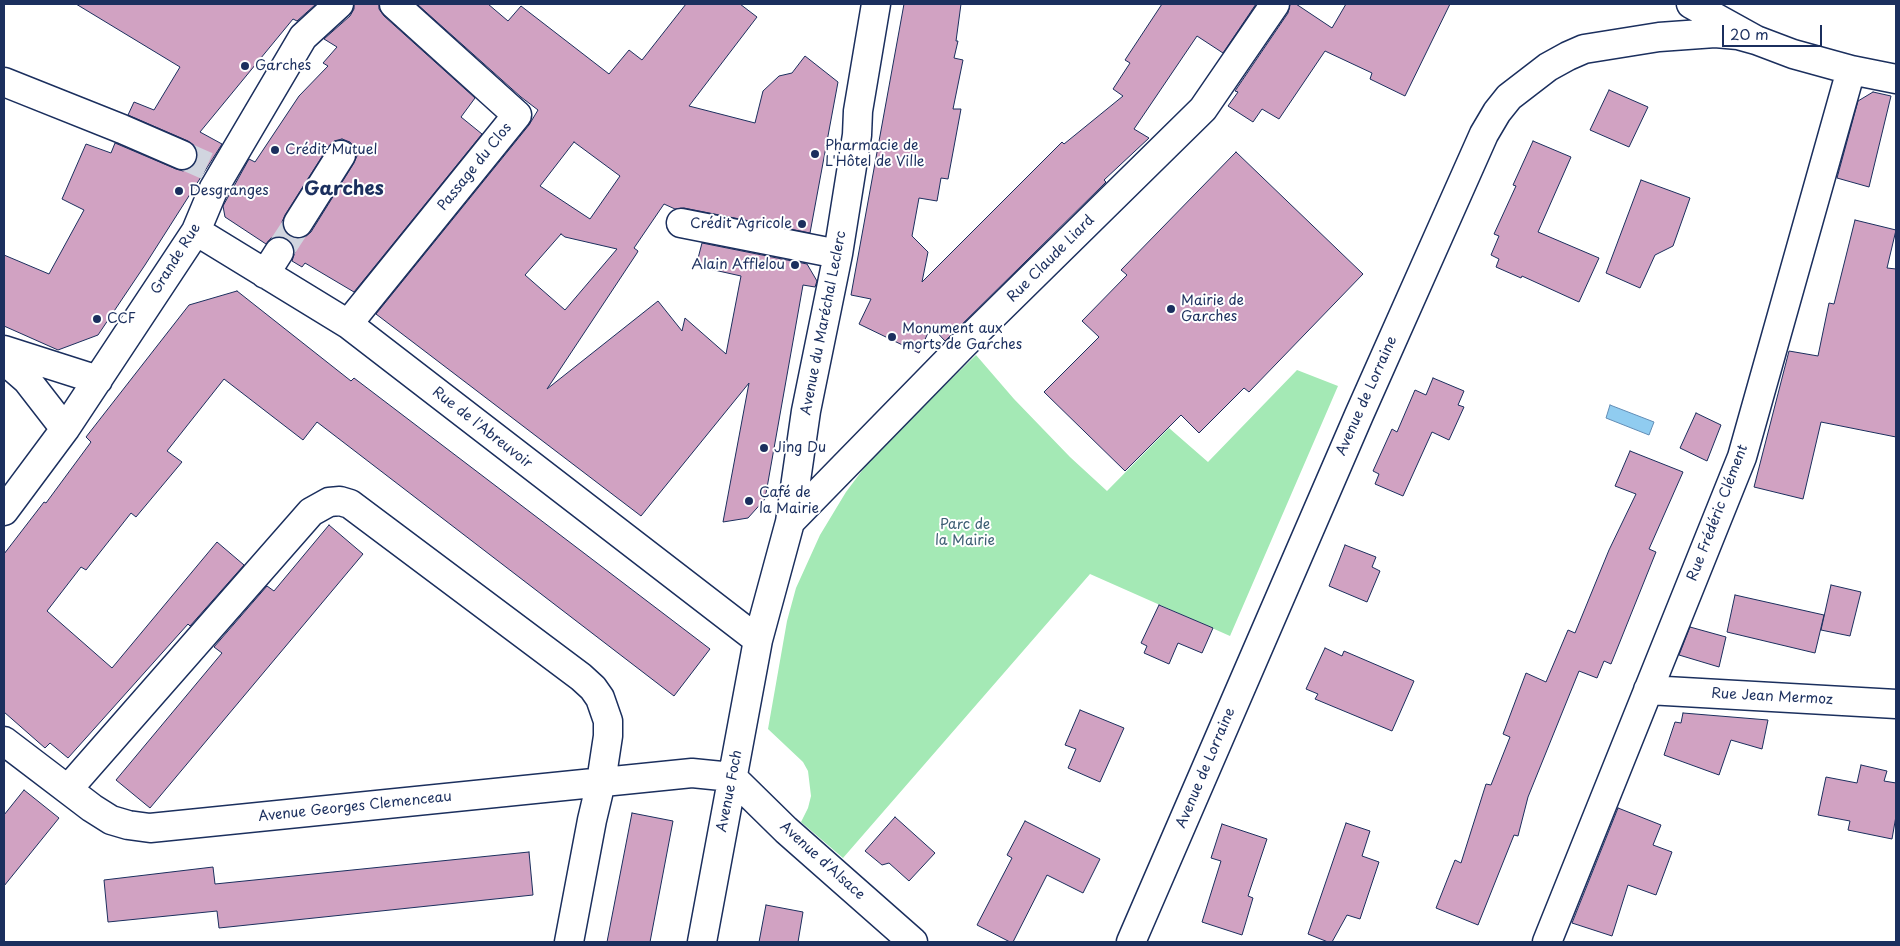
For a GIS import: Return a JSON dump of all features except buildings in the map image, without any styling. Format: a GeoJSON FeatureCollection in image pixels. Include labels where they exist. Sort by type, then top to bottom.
{"type":"FeatureCollection","features":[{"type":"Feature","properties":{"kind":"street","name":"Grande Rue"},"geometry":{"type":"LineString","coordinates":[[4,511],[65,429],[196,231],[214,188],[215,170],[303,38],[339,4]]}},
{"type":"Feature","properties":{"kind":"street","name":"Passage du Clos"},"geometry":{"type":"LineString","coordinates":[[348,324],[518,115],[394,4]]}},
{"type":"Feature","properties":{"kind":"street","name":"Avenue du Maréchal Leclerc"},"geometry":{"type":"LineString","coordinates":[[758,640],[790,522],[806,411],[838,254],[857,135],[858,111],[876,4]]}},
{"type":"Feature","properties":{"kind":"street","name":"Rue Claude Liard"},"geometry":{"type":"LineString","coordinates":[[790,522],[963,345],[1203,108],[1275,4]]}},
{"type":"Feature","properties":{"kind":"street"},"geometry":{"type":"LineString","coordinates":[[1691,4],[1756,40],[1794,54],[1851,70],[1896,79]]}},
{"type":"Feature","properties":{"kind":"street","name":"Avenue de Lorraine"},"geometry":{"type":"LineString","coordinates":[[1130,942],[1367,397],[1484,134],[1497,112],[1509,98],[1548,67],[1584,49],[1645,39],[1715,33],[1738,35],[1756,40]]}},
{"type":"Feature","properties":{"kind":"street","name":"Rue Frédéric Clément"},"geometry":{"type":"LineString","coordinates":[[1547,942],[1742,457],[1851,70]]}},
{"type":"Feature","properties":{"kind":"street"},"geometry":{"type":"LineString","coordinates":[[4,82],[122,128],[182,155]]}},
{"type":"Feature","properties":{"kind":"street"},"geometry":{"type":"LineString","coordinates":[[298,223],[341,155]]}},
{"type":"Feature","properties":{"kind":"street"},"geometry":{"type":"LineString","coordinates":[[681,223],[838,254]]}},
{"type":"Feature","properties":{"kind":"street","name":"Rue de l'Abreuvoir"},"geometry":{"type":"LineString","coordinates":[[196,231],[272,263],[348,324],[758,640]]}},
{"type":"Feature","properties":{"kind":"street"},"geometry":{"type":"LineString","coordinates":[[4,350],[98,380]]}},
{"type":"Feature","properties":{"kind":"street"},"geometry":{"type":"LineString","coordinates":[[4,360],[27,380],[65,429]]}},
{"type":"Feature","properties":{"kind":"street"},"geometry":{"type":"LineString","coordinates":[[68,789],[311,512],[329,502],[340,501],[350,504],[593,688],[605,709],[608,721],[601,782],[569,942]]}},
{"type":"Feature","properties":{"kind":"street","name":"Avenue Foch"},"geometry":{"type":"LineString","coordinates":[[702,942],[758,640]]}},
{"type":"Feature","properties":{"kind":"street","name":"Rue Jean Mermoz"},"geometry":{"type":"LineString","coordinates":[[1648,690],[1896,704]]}},
{"type":"Feature","properties":{"kind":"street","name":"Avenue Georges Clemenceau"},"geometry":{"type":"LineString","coordinates":[[4,741],[111,820],[150,828],[692,773],[732,777]]}},
{"type":"Feature","properties":{"kind":"street","name":"Avenue d'Alsace"},"geometry":{"type":"LineString","coordinates":[[732,777],[786,830],[913,942]]}},
{"type":"Feature","properties":{"kind":"green space","name":"Parc de la Mairie"},"geometry":{"type":"Polygon","coordinates":[[[976,355],[1014,399],[1070,457],[1107,491],[1169,428],[1208,462],[1297,370],[1338,386],[1230,636],[1090,574],[843,858],[801,822],[808,808],[811,796],[808,771],[803,762],[768,729],[787,621],[796,588],[820,535],[846,492],[876,452],[976,355]]]}},
{"type":"Feature","properties":{"kind":"water"},"geometry":{"type":"Polygon","coordinates":[[[1610,405],[1654,422],[1649,435],[1606,418],[1610,405]]]}},
{"type":"Feature","properties":{"kind":"tunnel"},"geometry":{"type":"LineString","coordinates":[[182,155],[207,166]]}},
{"type":"Feature","properties":{"kind":"tunnel"},"geometry":{"type":"LineString","coordinates":[[279,252],[298,223]]}},
{"type":"Feature","properties":{"kind":"place","name":"Garches"},"geometry":{"type":"Point","coordinates":[245,66]}},
{"type":"Feature","properties":{"kind":"place","name":"Crédit Mutuel"},"geometry":{"type":"Point","coordinates":[275,150]}},
{"type":"Feature","properties":{"kind":"place","name":"Pharmacie de L'Hôtel de Ville"},"geometry":{"type":"Point","coordinates":[815,154]}},
{"type":"Feature","properties":{"kind":"place","name":"Desgranges"},"geometry":{"type":"Point","coordinates":[179,191]}},
{"type":"Feature","properties":{"kind":"place","name":"Crédit Agricole"},"geometry":{"type":"Point","coordinates":[802,224]}},
{"type":"Feature","properties":{"kind":"place","name":"Alain Afflelou"},"geometry":{"type":"Point","coordinates":[795,265]}},
{"type":"Feature","properties":{"kind":"place","name":"Mairie de Garches"},"geometry":{"type":"Point","coordinates":[1171,309]}},
{"type":"Feature","properties":{"kind":"place","name":"CCF"},"geometry":{"type":"Point","coordinates":[97,319]}},
{"type":"Feature","properties":{"kind":"place","name":"Monument aux morts de Garches"},"geometry":{"type":"Point","coordinates":[892,337]}},
{"type":"Feature","properties":{"kind":"place","name":"Jing Du"},"geometry":{"type":"Point","coordinates":[764,448]}},
{"type":"Feature","properties":{"kind":"place","name":"Café de la Mairie"},"geometry":{"type":"Point","coordinates":[749,501]}},
{"type":"Feature","properties":{"kind":"district","name":"Garches"},"geometry":{"type":"Point","coordinates":[344,190]}}]}
